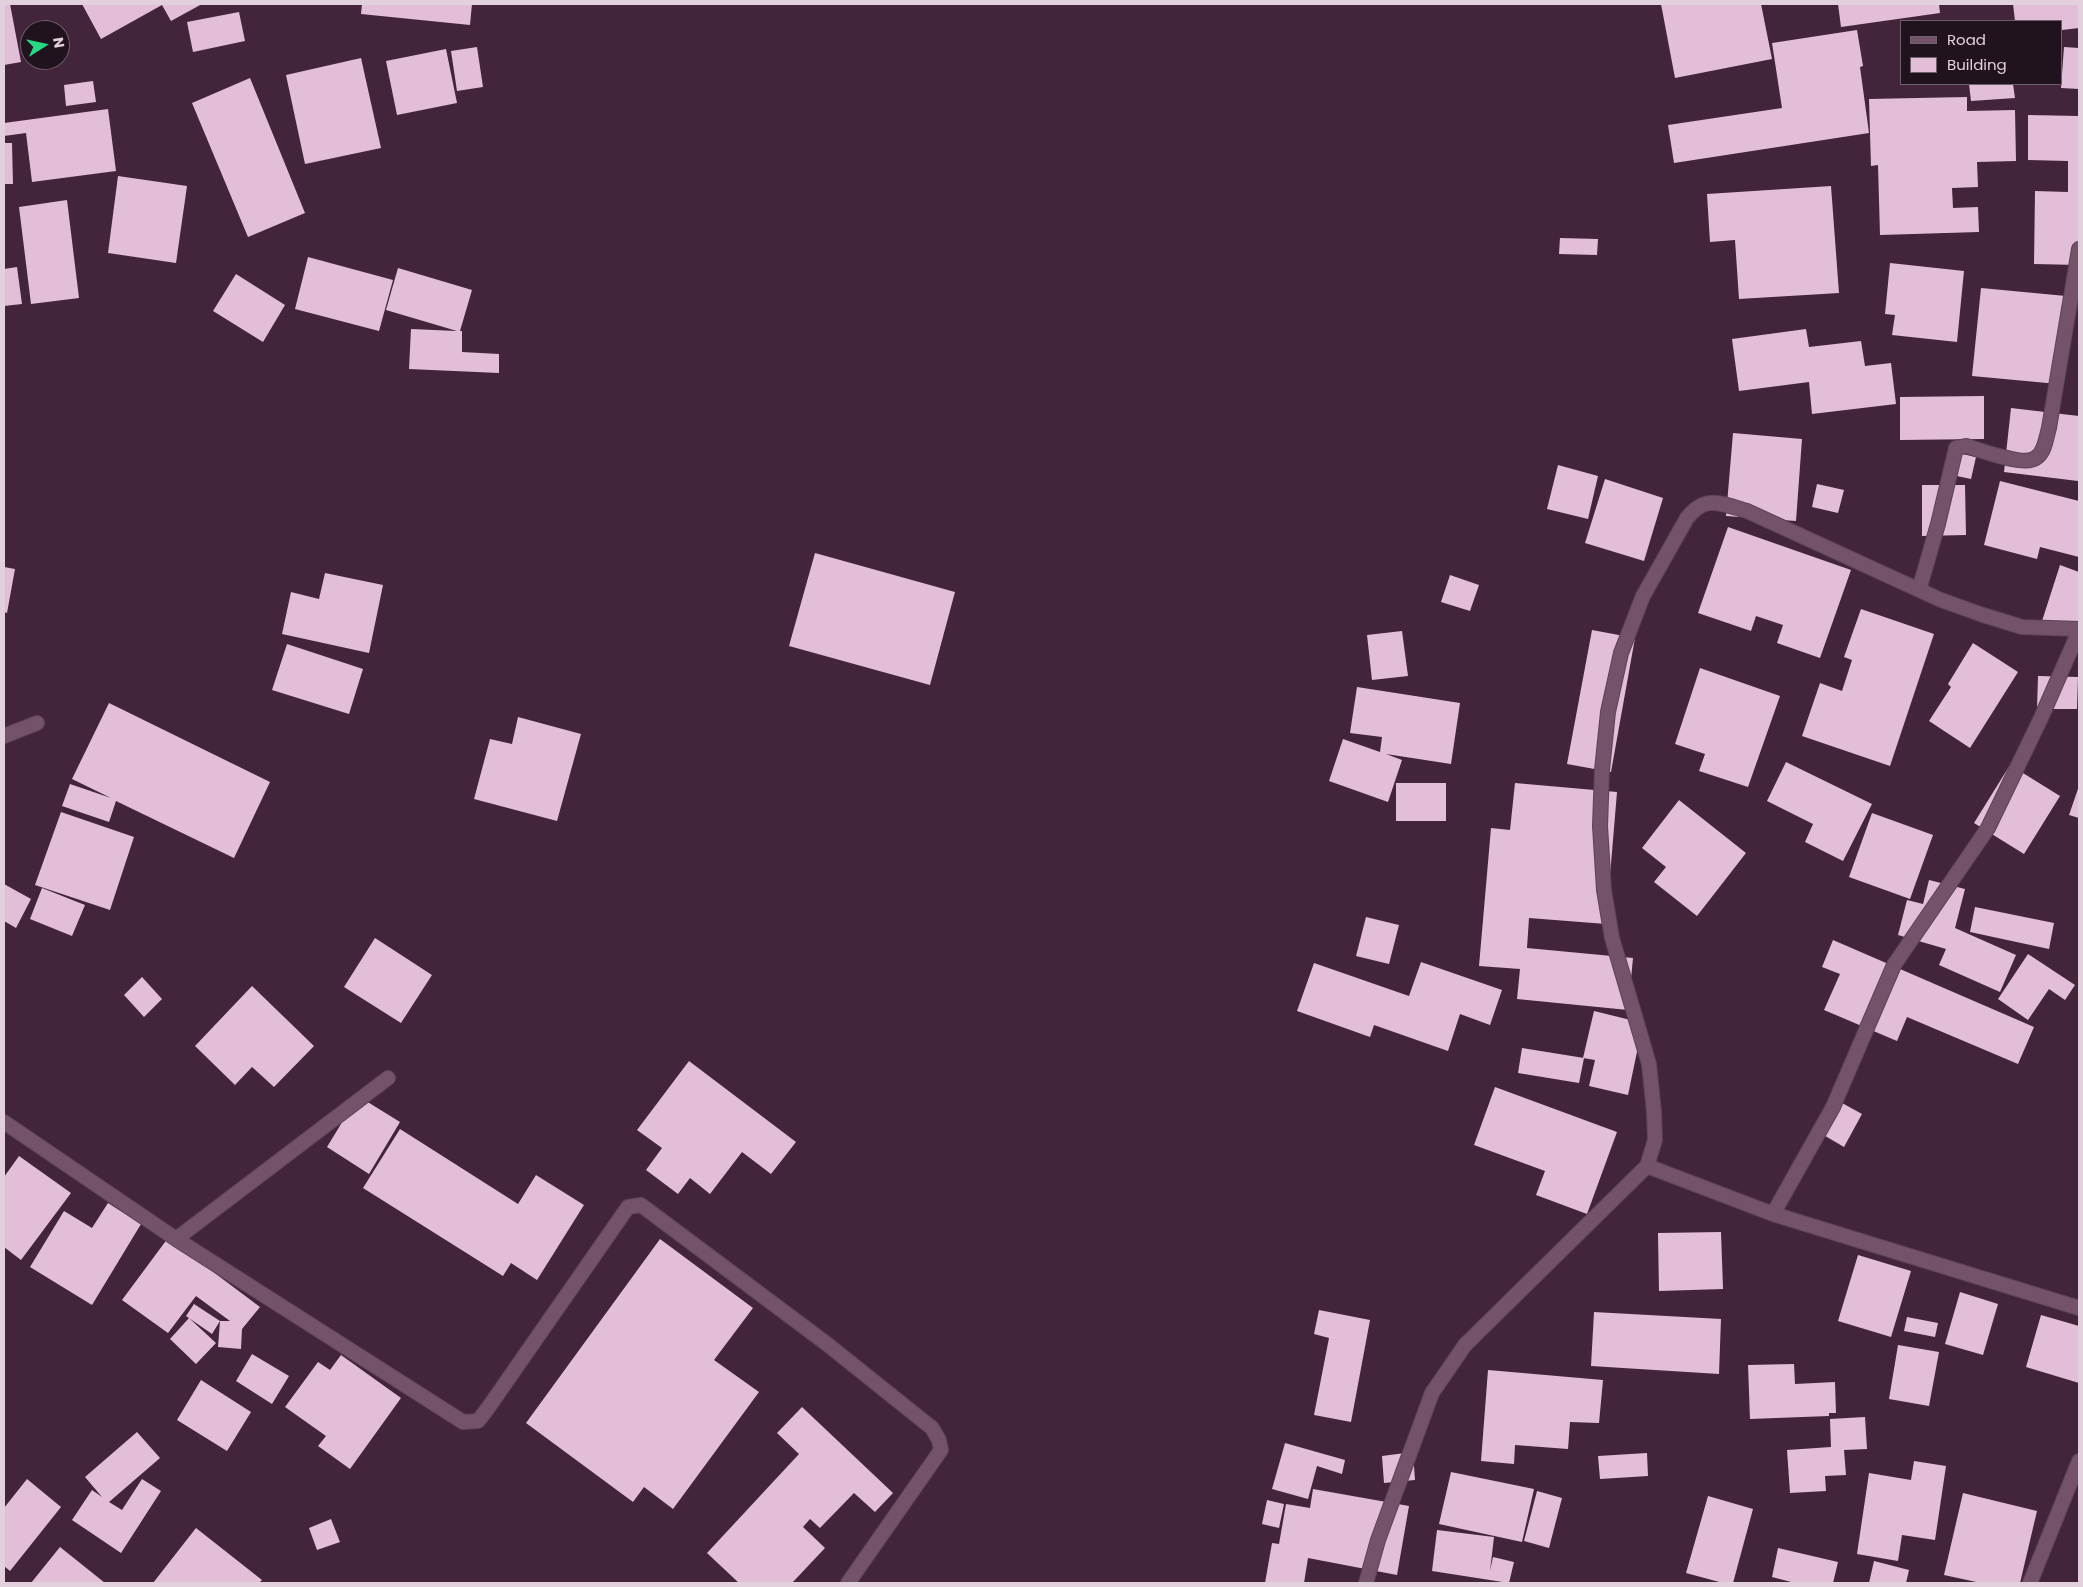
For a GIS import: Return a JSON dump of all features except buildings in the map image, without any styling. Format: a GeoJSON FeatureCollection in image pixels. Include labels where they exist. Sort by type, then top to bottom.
{"type":"FeatureCollection","features":[{"type":"Feature","properties":{"kind":"street"},"geometry":{"type":"LineString","coordinates":[[1919,590],[1938,524],[1956,448],[1966,446],[2024,462],[2036,459],[2043,449],[2049,428],[2079,248]]}},
{"type":"Feature","properties":{"kind":"street"},"geometry":{"type":"LineString","coordinates":[[1366,1583],[1378,1540],[1432,1393],[1465,1345],[1647,1166],[1655,1140],[1649,1064],[1612,938],[1604,890],[1600,826],[1602,770],[1608,712],[1621,653],[1643,596],[1687,518],[1695,508],[1705,502],[1720,503],[1746,511],[1919,590],[1982,615],[2022,627],[2079,630],[2041,718],[1988,828],[1894,966],[1833,1107],[1773,1214]]}},
{"type":"Feature","properties":{"kind":"street"},"geometry":{"type":"LineString","coordinates":[[4,736],[37,722]]}},
{"type":"Feature","properties":{"kind":"street"},"geometry":{"type":"LineString","coordinates":[[176,1238],[388,1078]]}},
{"type":"Feature","properties":{"kind":"street"},"geometry":{"type":"LineString","coordinates":[[4,1122],[176,1238],[463,1422],[478,1421],[628,1206],[641,1205],[828,1344],[932,1428],[939,1440],[940,1450],[848,1583]]}},
{"type":"Feature","properties":{"kind":"street"},"geometry":{"type":"LineString","coordinates":[[1647,1166],[1773,1214],[2079,1308]]}},
{"type":"Feature","properties":{"kind":"street"},"geometry":{"type":"LineString","coordinates":[[2030,1583],[2079,1461]]}}]}
